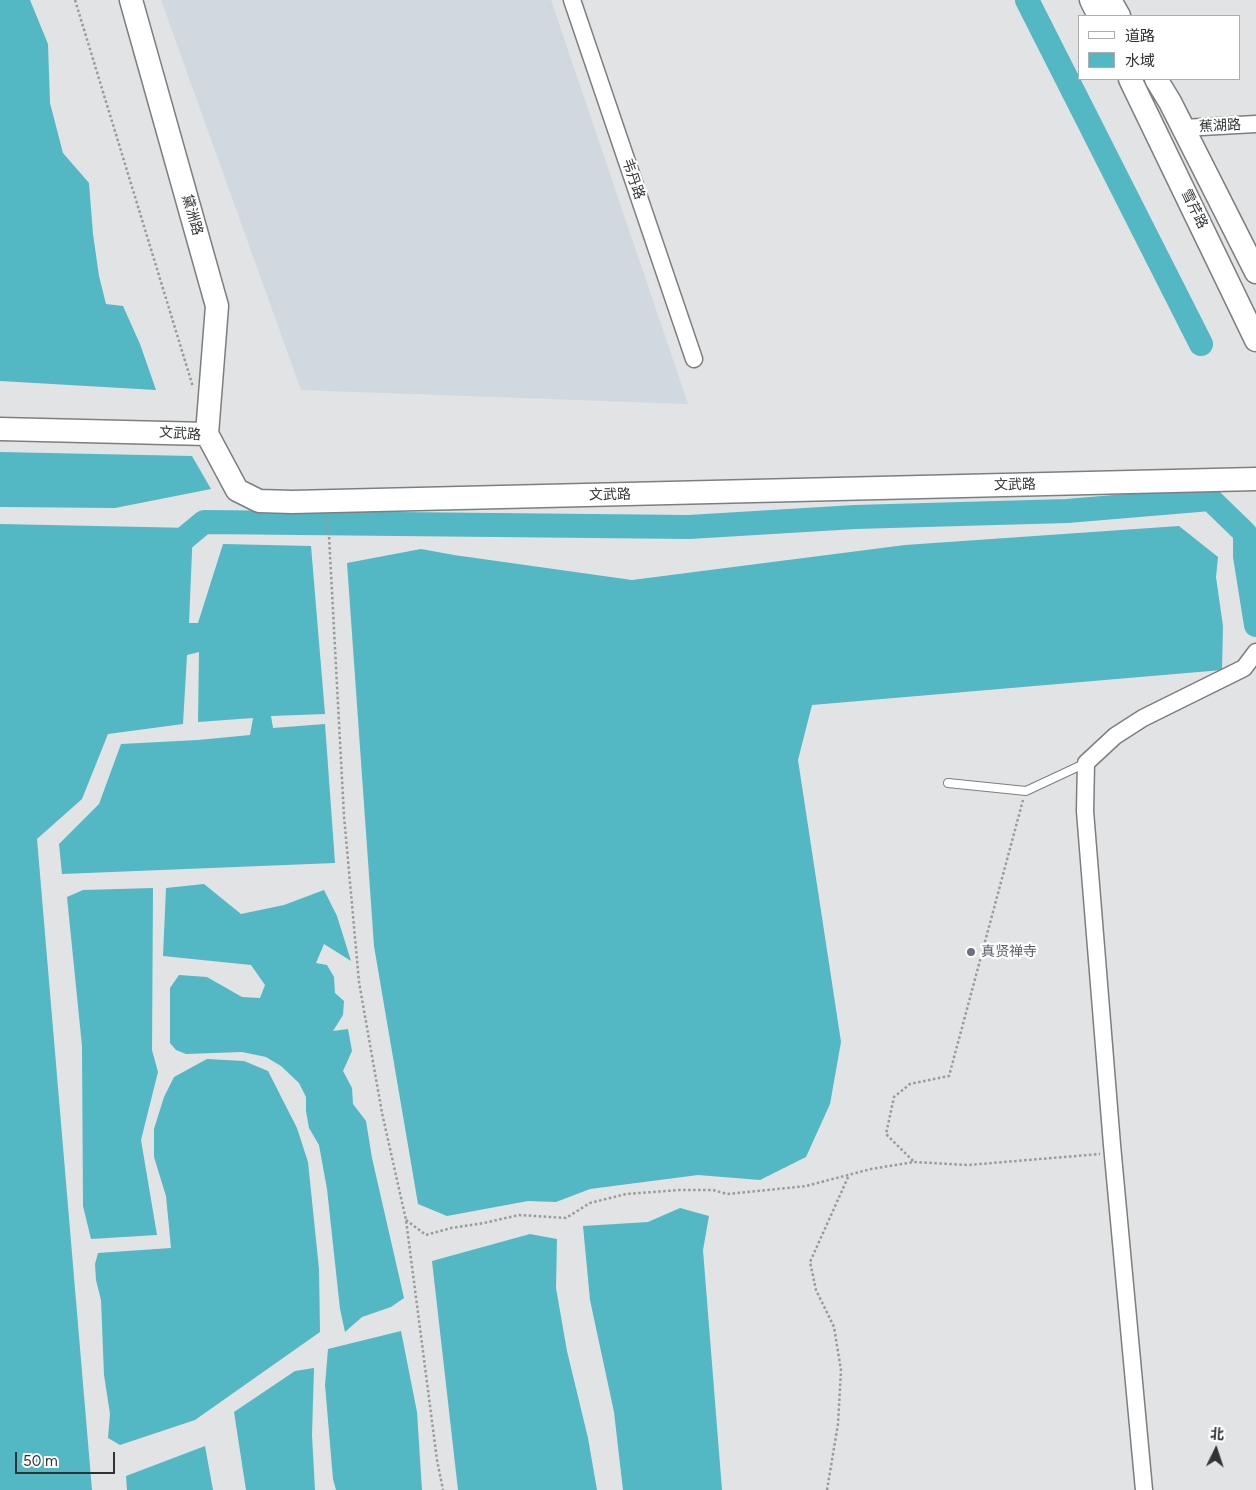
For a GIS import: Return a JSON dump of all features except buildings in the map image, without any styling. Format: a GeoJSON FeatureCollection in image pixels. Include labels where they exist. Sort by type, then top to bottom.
{"type":"FeatureCollection","features":[{"type":"Feature","properties":{"kind":"main road","name":"黛洲路"},"geometry":{"type":"LineString","coordinates":[[131,0],[218,306],[207,434]]}},
{"type":"Feature","properties":{"kind":"main road"},"geometry":{"type":"LineString","coordinates":[[1091,0],[1098,15]]}},
{"type":"Feature","properties":{"kind":"main road"},"geometry":{"type":"LineString","coordinates":[[1110,0],[1119,15]]}},
{"type":"Feature","properties":{"kind":"main road","name":"雪芹路"},"geometry":{"type":"LineString","coordinates":[[1130,80],[1256,340]]}},
{"type":"Feature","properties":{"kind":"main road","name":"雪芹路"},"geometry":{"type":"LineString","coordinates":[[1157,80],[1256,272]]}},
{"type":"Feature","properties":{"kind":"main road","name":"文武路"},"geometry":{"type":"LineString","coordinates":[[0,429],[207,434],[237,490],[259,501],[301,502],[1256,479]]}},
{"type":"Feature","properties":{"kind":"street","name":"韦丹路"},"geometry":{"type":"LineString","coordinates":[[572,0],[694,359]]}},
{"type":"Feature","properties":{"kind":"street","name":"蕉湖路"},"geometry":{"type":"LineString","coordinates":[[1183,128],[1256,124]]}},
{"type":"Feature","properties":{"kind":"street"},"geometry":{"type":"LineString","coordinates":[[1144,1490],[1113,1154],[1085,811],[1086,763],[1115,736],[1143,718],[1244,668],[1256,652]]}},
{"type":"Feature","properties":{"kind":"lane"},"geometry":{"type":"LineString","coordinates":[[948,783],[1026,791],[1086,763]]}},
{"type":"Feature","properties":{"kind":"path"},"geometry":{"type":"LineString","coordinates":[[75,0],[192,387]]}},
{"type":"Feature","properties":{"kind":"path"},"geometry":{"type":"LineString","coordinates":[[328,513],[344,816],[358,982],[382,1113],[406,1220],[437,1460],[443,1490]]}},
{"type":"Feature","properties":{"kind":"path"},"geometry":{"type":"LineString","coordinates":[[914,1162],[886,1134],[894,1097],[910,1084],[949,1076],[1026,791]]}},
{"type":"Feature","properties":{"kind":"path"},"geometry":{"type":"LineString","coordinates":[[406,1220],[426,1235],[451,1228],[484,1224],[519,1215],[566,1218],[590,1203],[626,1194],[687,1190],[712,1190],[727,1194],[806,1186],[914,1162],[968,1165],[1113,1154]]}},
{"type":"Feature","properties":{"kind":"path"},"geometry":{"type":"LineString","coordinates":[[827,1490],[838,1424],[842,1370],[834,1328],[816,1290],[810,1262],[849,1175]]}},
{"type":"Feature","properties":{"kind":"shaded area"},"geometry":{"type":"Polygon","coordinates":[[[161,0],[551,0],[688,404],[301,390],[161,0]]]}},
{"type":"Feature","properties":{"kind":"water"},"geometry":{"type":"Polygon","coordinates":[[[0,0],[30,0],[48,44],[50,103],[63,153],[89,183],[93,234],[99,276],[106,304],[123,306],[140,344],[156,390],[0,381],[0,0]]]}},
{"type":"Feature","properties":{"kind":"water"},"geometry":{"type":"Polygon","coordinates":[[[0,452],[192,456],[211,489],[115,508],[0,507],[0,452]]]}},
{"type":"Feature","properties":{"kind":"water"},"geometry":{"type":"Polygon","coordinates":[[[0,524],[193,528],[189,623],[198,623],[223,544],[311,546],[325,714],[271,716],[273,728],[325,724],[335,863],[62,874],[59,844],[99,804],[121,744],[250,735],[253,718],[198,722],[199,652],[187,655],[183,724],[108,734],[82,799],[37,839],[92,1490],[0,1490],[0,524]]]}},
{"type":"Feature","properties":{"kind":"water"},"geometry":{"type":"Polygon","coordinates":[[[1179,526],[1218,557],[1216,577],[1223,626],[1222,670],[812,705],[798,760],[841,1042],[830,1104],[806,1157],[760,1180],[698,1175],[590,1189],[556,1202],[528,1201],[447,1216],[418,1204],[374,946],[347,563],[421,549],[632,580],[905,545],[1179,526]]]}},
{"type":"Feature","properties":{"kind":"water"},"geometry":{"type":"Polygon","coordinates":[[[204,884],[241,914],[284,905],[324,890],[337,916],[351,961],[324,944],[316,963],[327,965],[334,977],[335,993],[344,1001],[343,1015],[333,1031],[348,1029],[352,1051],[343,1071],[352,1088],[353,1104],[366,1121],[372,1158],[404,1298],[391,1307],[362,1317],[345,1332],[340,1309],[327,1189],[319,1145],[309,1128],[306,1097],[299,1083],[281,1066],[266,1057],[242,1052],[186,1054],[176,1050],[170,1043],[170,988],[179,975],[207,977],[242,997],[260,998],[265,985],[251,965],[163,956],[166,888],[204,884]]]}},
{"type":"Feature","properties":{"kind":"water"},"geometry":{"type":"Polygon","coordinates":[[[153,888],[152,1050],[158,1072],[141,1140],[157,1235],[91,1239],[83,1206],[82,1046],[67,897],[83,890],[153,888]]]}},
{"type":"Feature","properties":{"kind":"water"},"geometry":{"type":"Polygon","coordinates":[[[207,1059],[244,1061],[268,1071],[297,1128],[308,1162],[319,1269],[320,1332],[195,1420],[120,1445],[108,1438],[110,1414],[104,1375],[101,1300],[96,1280],[95,1264],[98,1253],[171,1248],[166,1196],[154,1157],[154,1129],[164,1097],[174,1077],[207,1059]]]}},
{"type":"Feature","properties":{"kind":"water"},"geometry":{"type":"Polygon","coordinates":[[[680,1208],[709,1216],[703,1250],[722,1490],[623,1490],[614,1412],[590,1300],[583,1226],[648,1222],[680,1208]]]}},
{"type":"Feature","properties":{"kind":"water"},"geometry":{"type":"Polygon","coordinates":[[[530,1234],[557,1239],[556,1288],[567,1351],[588,1438],[597,1490],[458,1490],[432,1261],[530,1234]]]}},
{"type":"Feature","properties":{"kind":"water"},"geometry":{"type":"Polygon","coordinates":[[[401,1331],[417,1412],[422,1490],[336,1490],[333,1479],[325,1385],[328,1349],[401,1331]]]}},
{"type":"Feature","properties":{"kind":"water"},"geometry":{"type":"Polygon","coordinates":[[[314,1368],[312,1435],[315,1490],[246,1490],[234,1412],[295,1371],[314,1368]]]}},
{"type":"Feature","properties":{"kind":"water"},"geometry":{"type":"Polygon","coordinates":[[[205,1446],[213,1490],[127,1490],[126,1476],[205,1446]]]}},
{"type":"Feature","properties":{"kind":"waterway"},"geometry":{"type":"LineString","coordinates":[[1027,0],[1201,344]]}},
{"type":"Feature","properties":{"kind":"waterway"},"geometry":{"type":"LineString","coordinates":[[169,551],[204,522],[689,527],[855,517],[1067,511],[1210,499],[1245,533],[1245,556],[1256,625]]}},
{"type":"Feature","properties":{"kind":"place","name":"真贤禅寺"},"geometry":{"type":"Point","coordinates":[971,952]}}]}
